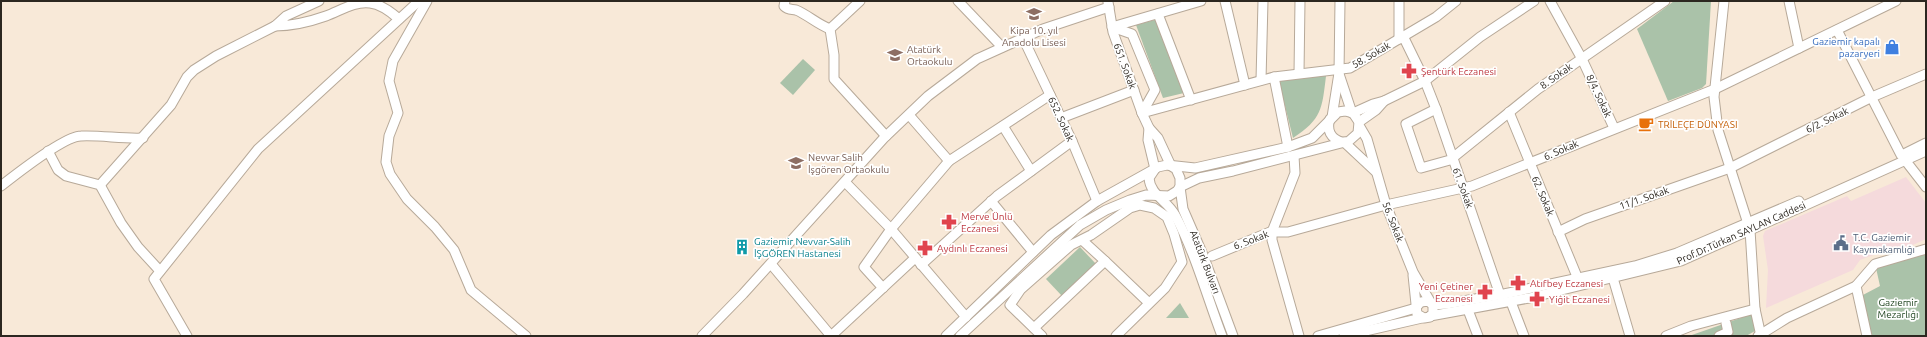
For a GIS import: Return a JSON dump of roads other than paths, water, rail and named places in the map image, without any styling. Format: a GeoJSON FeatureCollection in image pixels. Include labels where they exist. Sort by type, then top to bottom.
{"type":"FeatureCollection","features":[{"type":"Feature","properties":{"kind":"street"},"geometry":{"type":"LineString","coordinates":[[100,185],[171,105],[187,77],[194,70],[216,56],[275,26],[286,16],[319,1]]}},
{"type":"Feature","properties":{"kind":"street"},"geometry":{"type":"LineString","coordinates":[[187,336],[154,279],[258,149],[419,1]]}},
{"type":"Feature","properties":{"kind":"street"},"geometry":{"type":"LineString","coordinates":[[427,1],[393,61],[389,81],[398,113],[389,136],[386,162],[390,174],[407,199],[435,227],[454,250],[472,290],[526,336]]}},
{"type":"Feature","properties":{"kind":"street"},"geometry":{"type":"LineString","coordinates":[[785,1],[784,6],[786,8],[796,10],[819,25],[830,29]]}},
{"type":"Feature","properties":{"kind":"street"},"geometry":{"type":"LineString","coordinates":[[830,29],[860,1]]}},
{"type":"Feature","properties":{"kind":"street"},"geometry":{"type":"LineString","coordinates":[[958,1],[1002,47]]}},
{"type":"Feature","properties":{"kind":"street"},"geometry":{"type":"LineString","coordinates":[[1112,26],[1201,1]]}},
{"type":"Feature","properties":{"kind":"street"},"geometry":{"type":"LineString","coordinates":[[1225,1],[1245,85]]}},
{"type":"Feature","properties":{"kind":"street"},"geometry":{"type":"LineString","coordinates":[[1261,80],[1263,1]]}},
{"type":"Feature","properties":{"kind":"street"},"geometry":{"type":"LineString","coordinates":[[1299,73],[1300,1]]}},
{"type":"Feature","properties":{"kind":"street"},"geometry":{"type":"LineString","coordinates":[[1340,1],[1339,71],[1328,128],[1330,135],[1335,140],[1343,142]]}},
{"type":"Feature","properties":{"kind":"street"},"geometry":{"type":"LineString","coordinates":[[1399,1],[1401,38]]}},
{"type":"Feature","properties":{"kind":"street","name":"58. Sokak"},"geometry":{"type":"LineString","coordinates":[[1142,113],[1274,77],[1299,73],[1339,71],[1350,68],[1436,17],[1456,1]]}},
{"type":"Feature","properties":{"kind":"street"},"geometry":{"type":"LineString","coordinates":[[1516,1],[1517,12]]}},
{"type":"Feature","properties":{"kind":"street"},"geometry":{"type":"LineString","coordinates":[[946,336],[1051,235],[1097,201],[1163,165],[1195,168],[1288,147],[1312,138],[1331,118],[1340,111],[1352,113],[1384,101],[1425,81],[1480,37],[1534,1]]}},
{"type":"Feature","properties":{"kind":"street","name":"8/4. Sokak"},"geometry":{"type":"LineString","coordinates":[[1550,1],[1582,59],[1614,128]]}},
{"type":"Feature","properties":{"kind":"street","name":"8. Sokak"},"geometry":{"type":"LineString","coordinates":[[1452,158],[1538,89],[1665,1]]}},
{"type":"Feature","properties":{"kind":"street"},"geometry":{"type":"LineString","coordinates":[[1724,1],[1715,89],[1718,130],[1749,226],[1755,309],[1760,336],[1787,318],[1856,286],[1875,264],[1926,249]]}},
{"type":"Feature","properties":{"kind":"street"},"geometry":{"type":"LineString","coordinates":[[1789,1],[1799,48]]}},
{"type":"Feature","properties":{"kind":"street","name":"6. Sokak"},"geometry":{"type":"LineString","coordinates":[[1212,256],[1272,232],[1288,232],[1386,205],[1464,188],[1715,89],[1896,1]]}},
{"type":"Feature","properties":{"kind":"street"},"geometry":{"type":"LineString","coordinates":[[275,26],[295,26],[327,16],[357,4],[371,3],[391,12],[399,19]]}},
{"type":"Feature","properties":{"kind":"street"},"geometry":{"type":"LineString","coordinates":[[702,336],[771,264],[886,136],[928,96],[977,59],[1043,29],[1109,4]]}},
{"type":"Feature","properties":{"kind":"street","name":"651. Sokak"},"geometry":{"type":"LineString","coordinates":[[1109,4],[1112,26],[1142,113],[1149,128]]}},
{"type":"Feature","properties":{"kind":"street"},"geometry":{"type":"LineString","coordinates":[[1158,14],[1191,100]]}},
{"type":"Feature","properties":{"kind":"street"},"geometry":{"type":"LineString","coordinates":[[1112,26],[1132,34],[1156,90],[1142,113]]}},
{"type":"Feature","properties":{"kind":"street"},"geometry":{"type":"LineString","coordinates":[[830,29],[834,55],[834,78],[886,136]]}},
{"type":"Feature","properties":{"kind":"street"},"geometry":{"type":"LineString","coordinates":[[1837,30],[1903,158],[1926,187]]}},
{"type":"Feature","properties":{"kind":"street","name":"652. Sokak"},"geometry":{"type":"LineString","coordinates":[[1023,38],[1072,141],[1097,201]]}},
{"type":"Feature","properties":{"kind":"street","name":"61. Sokak"},"geometry":{"type":"LineString","coordinates":[[1401,38],[1425,81],[1436,109],[1500,295]]}},
{"type":"Feature","properties":{"kind":"street"},"geometry":{"type":"LineString","coordinates":[[1339,71],[1352,113],[1359,124]]}},
{"type":"Feature","properties":{"kind":"street","name":"6/2. Sokak"},"geometry":{"type":"LineString","coordinates":[[1730,168],[1872,97],[1926,74]]}},
{"type":"Feature","properties":{"kind":"street"},"geometry":{"type":"LineString","coordinates":[[1274,77],[1288,147]]}},
{"type":"Feature","properties":{"kind":"street"},"geometry":{"type":"LineString","coordinates":[[1061,118],[1134,90]]}},
{"type":"Feature","properties":{"kind":"street"},"geometry":{"type":"LineString","coordinates":[[883,288],[864,267],[891,230],[949,161],[1050,95]]}},
{"type":"Feature","properties":{"kind":"street"},"geometry":{"type":"LineString","coordinates":[[960,336],[1003,298],[1080,225],[1106,210],[1146,195],[1169,196],[1180,187],[1199,178],[1294,156],[1343,142],[1355,137],[1359,124],[1376,110],[1384,101]]}},
{"type":"Feature","properties":{"kind":"street"},"geometry":{"type":"LineString","coordinates":[[1436,109],[1406,124],[1413,146],[1421,168],[1452,158]]}},
{"type":"Feature","properties":{"kind":"street","name":"62. Sokak"},"geometry":{"type":"LineString","coordinates":[[1509,112],[1578,279]]}},
{"type":"Feature","properties":{"kind":"street"},"geometry":{"type":"LineString","coordinates":[[909,115],[949,161]]}},
{"type":"Feature","properties":{"kind":"street","name":"56. Sokak"},"geometry":{"type":"LineString","coordinates":[[1359,124],[1371,151],[1375,171],[1386,205],[1413,272]]}},
{"type":"Feature","properties":{"kind":"street"},"geometry":{"type":"LineString","coordinates":[[1003,126],[1031,171]]}},
{"type":"Feature","properties":{"kind":"street"},"geometry":{"type":"LineString","coordinates":[[1149,128],[1148,140],[1155,169]]}},
{"type":"Feature","properties":{"kind":"street","name":"Atatürk Bulvarı"},"geometry":{"type":"LineString","coordinates":[[1149,128],[1158,138],[1171,166],[1179,173],[1183,208],[1203,255],[1233,336]]}},
{"type":"Feature","properties":{"kind":"street"},"geometry":{"type":"LineString","coordinates":[[1,186],[48,151],[80,136],[120,139],[143,138]]}},
{"type":"Feature","properties":{"kind":"street"},"geometry":{"type":"LineString","coordinates":[[771,264],[831,336],[883,288],[918,262],[991,201],[1072,141]]}},
{"type":"Feature","properties":{"kind":"street","name":"56. Sokak"},"geometry":{"type":"LineString","coordinates":[[1343,142],[1375,171]]}},
{"type":"Feature","properties":{"kind":"street","name":"Prof.Dr.Türkan SAYLAN Caddesi"},"geometry":{"type":"LineString","coordinates":[[1903,158],[1926,143]]}},
{"type":"Feature","properties":{"kind":"street"},"geometry":{"type":"LineString","coordinates":[[48,151],[58,170],[66,176],[100,185],[120,223],[138,247],[160,271]]}},
{"type":"Feature","properties":{"kind":"street","name":"Prof.Dr.Türkan SAYLAN Caddesi"},"geometry":{"type":"LineString","coordinates":[[1432,304],[1500,295],[1578,279],[1635,266],[1677,253],[1749,226],[1903,158],[1926,151]]}},
{"type":"Feature","properties":{"kind":"street"},"geometry":{"type":"LineString","coordinates":[[1294,156],[1295,173],[1272,232],[1273,247],[1299,336]]}},
{"type":"Feature","properties":{"kind":"street","name":"11/1. Sokak"},"geometry":{"type":"LineString","coordinates":[[1558,232],[1585,219],[1730,168]]}},
{"type":"Feature","properties":{"kind":"street","name":"Atatürk Bulvarı"},"geometry":{"type":"LineString","coordinates":[[1155,169],[1151,173],[1149,184],[1174,214],[1194,259],[1222,336]]}},
{"type":"Feature","properties":{"kind":"street"},"geometry":{"type":"LineString","coordinates":[[845,182],[891,230],[966,317]]}},
{"type":"Feature","properties":{"kind":"street"},"geometry":{"type":"LineString","coordinates":[[991,201],[1034,252]]}},
{"type":"Feature","properties":{"kind":"street"},"geometry":{"type":"LineString","coordinates":[[1010,305],[1021,288],[1071,245],[1091,235],[1130,208],[1140,205],[1154,208],[1167,217],[1174,234],[1182,262],[1165,288],[1116,336]]}},
{"type":"Feature","properties":{"kind":"street","name":"Prof.Dr.Türkan SAYLAN Caddesi"},"geometry":{"type":"LineString","coordinates":[[1344,336],[1426,317],[1511,302],[1681,261],[1749,226]]}},
{"type":"Feature","properties":{"kind":"street"},"geometry":{"type":"LineString","coordinates":[[1082,240],[1149,303]]}},
{"type":"Feature","properties":{"kind":"street"},"geometry":{"type":"LineString","coordinates":[[1034,328],[1106,261]]}},
{"type":"Feature","properties":{"kind":"street"},"geometry":{"type":"LineString","coordinates":[[1413,272],[1432,304],[1433,313],[1426,317],[1417,314],[1413,272]]}},
{"type":"Feature","properties":{"kind":"street"},"geometry":{"type":"LineString","coordinates":[[1613,278],[1630,336]]}},
{"type":"Feature","properties":{"kind":"street"},"geometry":{"type":"LineString","coordinates":[[1856,286],[1867,336]]}},
{"type":"Feature","properties":{"kind":"street"},"geometry":{"type":"LineString","coordinates":[[1003,298],[1042,336]]}},
{"type":"Feature","properties":{"kind":"street"},"geometry":{"type":"LineString","coordinates":[[1318,336],[1417,307],[1423,301],[1432,304]]}},
{"type":"Feature","properties":{"kind":"street"},"geometry":{"type":"LineString","coordinates":[[1511,302],[1524,336]]}},
{"type":"Feature","properties":{"kind":"street"},"geometry":{"type":"LineString","coordinates":[[1666,336],[1691,326],[1755,309]]}},
{"type":"Feature","properties":{"kind":"street"},"geometry":{"type":"LineString","coordinates":[[1468,310],[1478,336]]}},
{"type":"Feature","properties":{"kind":"street"},"geometry":{"type":"LineString","coordinates":[[1719,336],[1728,332],[1726,323]]}},
{"type":"Feature","properties":{"kind":"place","name":"Kipa 10. yıl Anadolu Lisesi"},"geometry":{"type":"Point","coordinates":[1034,14]}},
{"type":"Feature","properties":{"kind":"place","name":"Gaziemir kapalı pazaryeri"},"geometry":{"type":"Point","coordinates":[1892,47]}},
{"type":"Feature","properties":{"kind":"place","name":"Atatürk Ortaokulu"},"geometry":{"type":"Point","coordinates":[895,55]}},
{"type":"Feature","properties":{"kind":"place","name":"Şentürk Eczanesi"},"geometry":{"type":"Point","coordinates":[1409,71]}},
{"type":"Feature","properties":{"kind":"place","name":"TRİLEÇE DÜNYASI"},"geometry":{"type":"Point","coordinates":[1646,124]}},
{"type":"Feature","properties":{"kind":"place","name":"Nevvar Salih İşgören Ortaokulu"},"geometry":{"type":"Point","coordinates":[796,163]}},
{"type":"Feature","properties":{"kind":"place","name":"Merve Ünlü Eczanesi"},"geometry":{"type":"Point","coordinates":[949,222]}},
{"type":"Feature","properties":{"kind":"place","name":"T.C. Gaziemir Kaymakamlığı"},"geometry":{"type":"Point","coordinates":[1841,243]}},
{"type":"Feature","properties":{"kind":"place","name":"Gaziemir Nevvar-Salih İŞGÖREN Hastanesi"},"geometry":{"type":"Point","coordinates":[742,247]}},
{"type":"Feature","properties":{"kind":"place","name":"Aydınlı Eczanesi"},"geometry":{"type":"Point","coordinates":[925,248]}},
{"type":"Feature","properties":{"kind":"place","name":"Atıfbey Eczanesi"},"geometry":{"type":"Point","coordinates":[1518,283]}},
{"type":"Feature","properties":{"kind":"place","name":"Yeni Çetiner Eczanesi"},"geometry":{"type":"Point","coordinates":[1485,292]}},
{"type":"Feature","properties":{"kind":"place","name":"Yiğit Eczanesi"},"geometry":{"type":"Point","coordinates":[1537,299]}},
{"type":"Feature","properties":{"kind":"park label","name":"Gaziemir Mezarlığı"},"geometry":{"type":"Point","coordinates":[1898,308]}}]}
